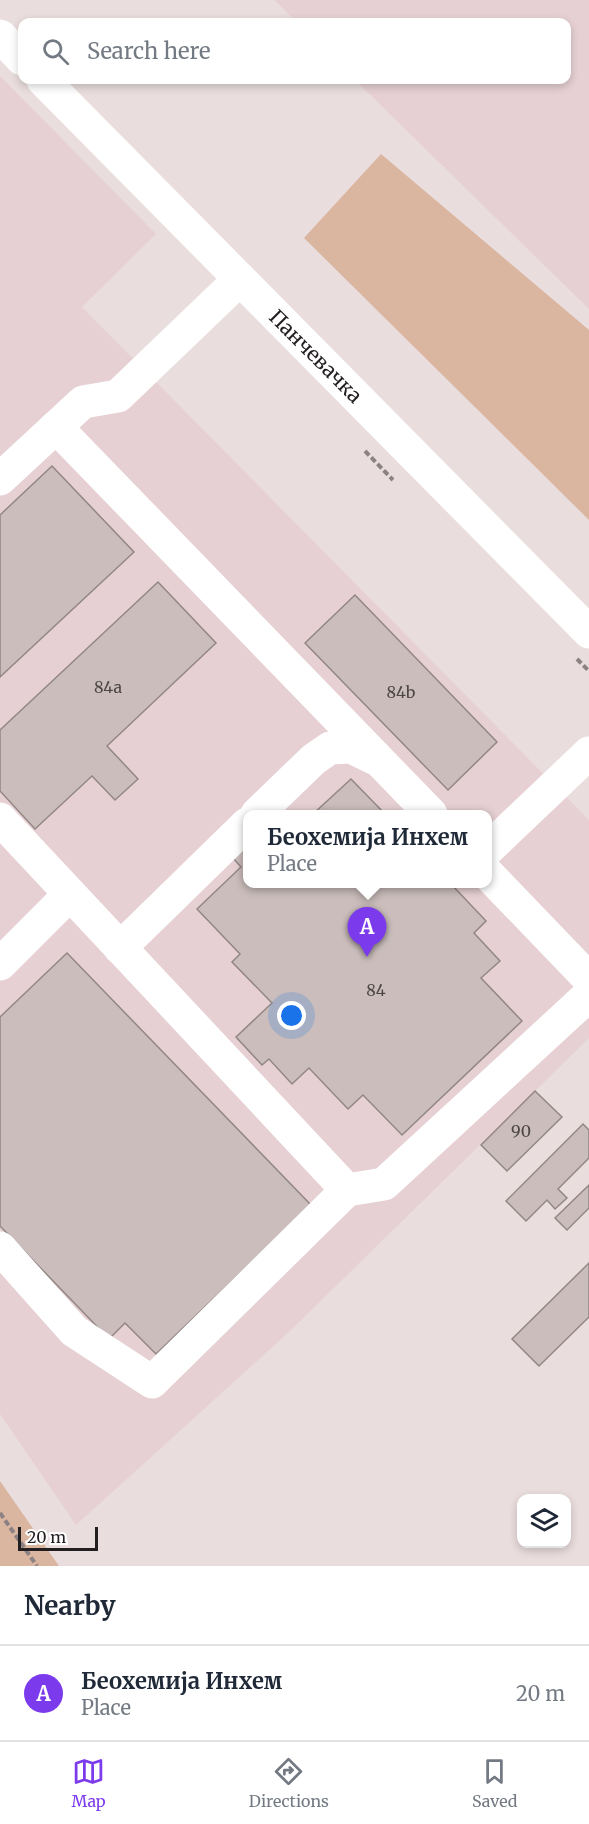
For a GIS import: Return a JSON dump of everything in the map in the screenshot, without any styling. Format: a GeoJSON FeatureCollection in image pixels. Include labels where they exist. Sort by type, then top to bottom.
{"type":"FeatureCollection","features":[{"type":"Feature","properties":{"kind":"street"},"geometry":{"type":"LineString","coordinates":[[0,36],[18,55]]}},
{"type":"Feature","properties":{"kind":"street","name":"Панчевачка"},"geometry":{"type":"LineString","coordinates":[[47,84],[589,632]]}},
{"type":"Feature","properties":{"kind":"street"},"geometry":{"type":"LineString","coordinates":[[0,479],[83,402],[118,396],[240,279]]}},
{"type":"Feature","properties":{"kind":"street"},"geometry":{"type":"LineString","coordinates":[[56,427],[426,810]]}},
{"type":"Feature","properties":{"kind":"street"},"geometry":{"type":"LineString","coordinates":[[261,810],[314,759],[330,748],[351,747],[376,758]]}},
{"type":"Feature","properties":{"kind":"street"},"geometry":{"type":"LineString","coordinates":[[492,845],[589,753]]}},
{"type":"Feature","properties":{"kind":"street"},"geometry":{"type":"LineString","coordinates":[[0,819],[347,1190]]}},
{"type":"Feature","properties":{"kind":"street"},"geometry":{"type":"LineString","coordinates":[[120,948],[243,828]]}},
{"type":"Feature","properties":{"kind":"street"},"geometry":{"type":"LineString","coordinates":[[492,878],[589,979]]}},
{"type":"Feature","properties":{"kind":"street"},"geometry":{"type":"LineString","coordinates":[[0,964],[70,894]]}},
{"type":"Feature","properties":{"kind":"street"},"geometry":{"type":"LineString","coordinates":[[0,1248],[74,1331],[152,1382],[347,1190],[384,1185],[589,995]]}},
{"type":"Feature","properties":{"kind":"path"},"geometry":{"type":"LineString","coordinates":[[0,1513],[37,1566]]}},
{"type":"Feature","properties":{"kind":"shaded area"},"geometry":{"type":"Polygon","coordinates":[[[274,0],[589,0],[589,309],[359,84],[571,84],[571,18],[293,18],[274,0]]]}},
{"type":"Feature","properties":{"kind":"shaded area"},"geometry":{"type":"Polygon","coordinates":[[[0,76],[156,234],[82,307],[589,820],[589,1038],[289,1332],[76,1525],[0,1414],[0,76]]]}},
{"type":"Feature","properties":{"kind":"shaded area"},"geometry":{"type":"Polygon","coordinates":[[[381,154],[589,330],[589,520],[304,238],[381,154]]]}},
{"type":"Feature","properties":{"kind":"shaded area"},"geometry":{"type":"Polygon","coordinates":[[[0,1481],[59,1566],[0,1566],[0,1481]]]}},
{"type":"Feature","properties":{"kind":"building"},"geometry":{"type":"Polygon","coordinates":[[[52,466],[134,552],[0,677],[0,515],[52,466]]]}},
{"type":"Feature","properties":{"kind":"building"},"geometry":{"type":"Polygon","coordinates":[[[158,582],[216,643],[107,746],[138,779],[115,800],[92,776],[35,829],[0,791],[0,730],[158,582]]]}},
{"type":"Feature","properties":{"kind":"building"},"geometry":{"type":"Polygon","coordinates":[[[355,595],[497,742],[448,790],[305,643],[355,595]]]}},
{"type":"Feature","properties":{"kind":"building"},"geometry":{"type":"Polygon","coordinates":[[[351,779],[381,810],[317,810],[351,779]]]}},
{"type":"Feature","properties":{"kind":"building"},"geometry":{"type":"Polygon","coordinates":[[[243,849],[243,888],[455,888],[486,921],[474,933],[500,961],[481,978],[522,1021],[402,1135],[363,1095],[348,1109],[309,1068],[292,1084],[269,1059],[262,1065],[236,1037],[272,1003],[232,962],[240,954],[197,909],[241,867],[233,858],[243,849]]]}},
{"type":"Feature","properties":{"kind":"building"},"geometry":{"type":"Polygon","coordinates":[[[67,953],[311,1205],[156,1354],[125,1323],[109,1339],[0,1226],[0,1017],[67,953]]]}},
{"type":"Feature","properties":{"kind":"building"},"geometry":{"type":"Polygon","coordinates":[[[535,1091],[562,1117],[507,1171],[481,1145],[535,1091]]]}},
{"type":"Feature","properties":{"kind":"building"},"geometry":{"type":"Polygon","coordinates":[[[583,1124],[589,1130],[589,1158],[558,1189],[567,1198],[555,1209],[547,1200],[526,1221],[506,1201],[583,1124]]]}},
{"type":"Feature","properties":{"kind":"building"},"geometry":{"type":"Polygon","coordinates":[[[589,1185],[589,1208],[567,1230],[555,1218],[589,1185]]]}},
{"type":"Feature","properties":{"kind":"building"},"geometry":{"type":"Polygon","coordinates":[[[589,1263],[589,1317],[539,1366],[512,1339],[589,1263]]]}},
{"type":"Feature","properties":{"kind":"place","name":"Беохемија Инхем"},"geometry":{"type":"Point","coordinates":[367,957]}}]}
